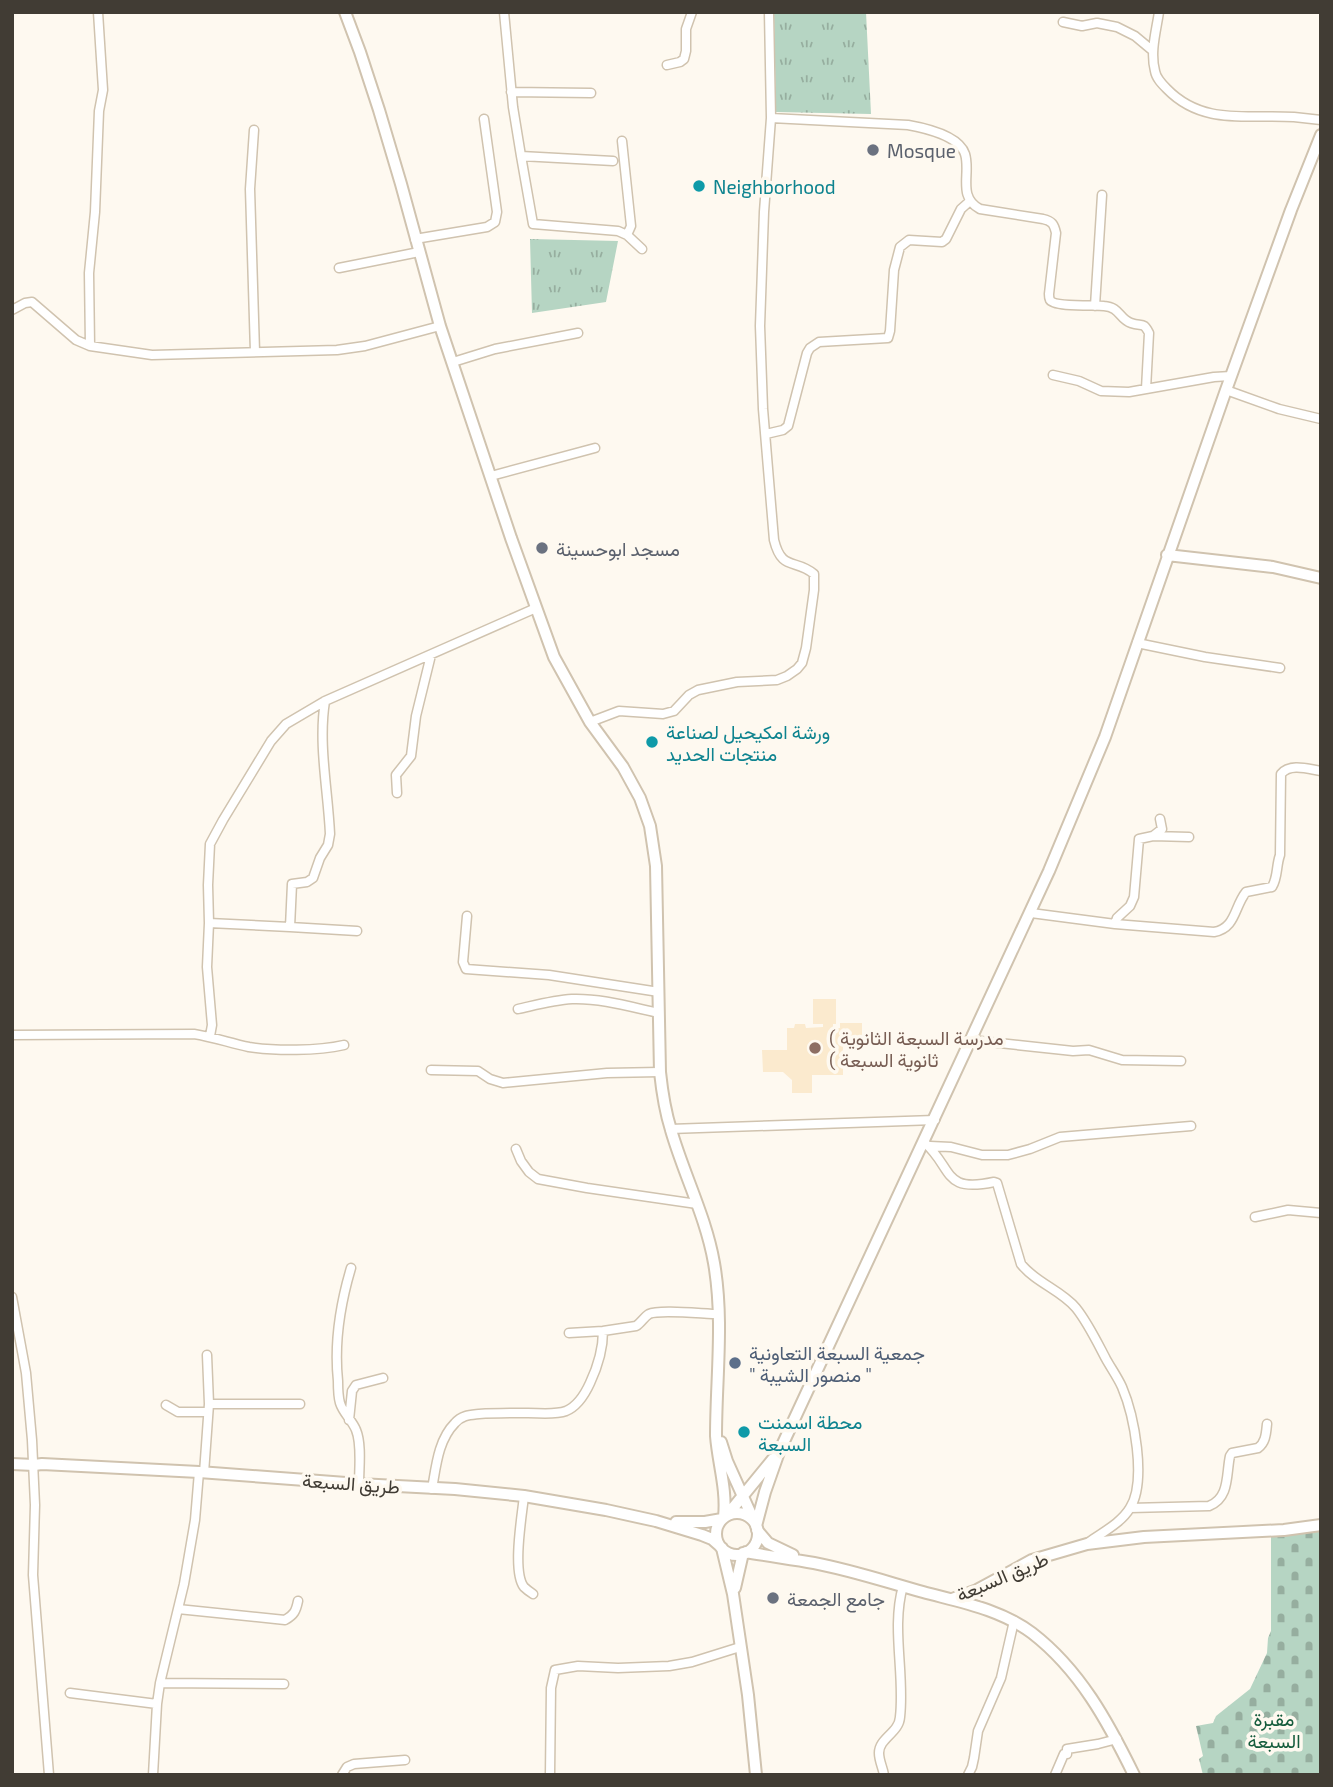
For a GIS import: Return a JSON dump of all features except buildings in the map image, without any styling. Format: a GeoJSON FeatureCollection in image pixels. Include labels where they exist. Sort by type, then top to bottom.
{"type":"FeatureCollection","features":[{"type":"Feature","properties":{"kind":"street"},"geometry":{"type":"LineString","coordinates":[[90,346],[89,272],[95,212],[99,111],[103,90],[98,12]]}},
{"type":"Feature","properties":{"kind":"street"},"geometry":{"type":"LineString","coordinates":[[345,12],[379,110],[440,326],[554,657],[590,722],[623,767],[640,798],[650,826],[656,866],[660,1072],[663,1100],[714,1262],[719,1314],[717,1451],[725,1491],[724,1517]]}},
{"type":"Feature","properties":{"kind":"street"},"geometry":{"type":"LineString","coordinates":[[503,12],[520,156],[533,224],[618,231],[627,235],[642,249]]}},
{"type":"Feature","properties":{"kind":"street"},"geometry":{"type":"LineString","coordinates":[[667,65],[684,59],[686,29],[692,12]]}},
{"type":"Feature","properties":{"kind":"street"},"geometry":{"type":"LineString","coordinates":[[590,722],[619,711],[663,714],[674,711],[689,695],[698,690],[737,682],[777,680],[797,669],[802,663],[806,648],[814,574],[778,555],[774,540],[763,409],[760,326],[771,118],[769,12]]}},
{"type":"Feature","properties":{"kind":"street"},"geometry":{"type":"LineString","coordinates":[[1159,12],[1153,51],[1155,74],[1174,96],[1190,107],[1210,114],[1321,120]]}},
{"type":"Feature","properties":{"kind":"street"},"geometry":{"type":"LineString","coordinates":[[1063,22],[1082,26],[1097,23],[1117,27],[1135,36],[1153,51]]}},
{"type":"Feature","properties":{"kind":"street"},"geometry":{"type":"LineString","coordinates":[[511,92],[591,93]]}},
{"type":"Feature","properties":{"kind":"street"},"geometry":{"type":"LineString","coordinates":[[771,118],[908,125],[922,127],[953,140],[966,156],[966,192],[970,201],[980,209],[1051,221],[1055,226],[1049,299],[1051,302],[1112,307],[1128,322],[1143,324],[1148,329],[1146,389]]}},
{"type":"Feature","properties":{"kind":"street"},"geometry":{"type":"LineString","coordinates":[[415,239],[487,227],[495,222],[497,212],[484,119]]}},
{"type":"Feature","properties":{"kind":"street"},"geometry":{"type":"LineString","coordinates":[[254,130],[250,189],[255,352]]}},
{"type":"Feature","properties":{"kind":"street"},"geometry":{"type":"LineString","coordinates":[[733,1594],[744,1553],[755,1543],[765,1492],[779,1452],[927,1144],[971,1040],[1031,913],[1105,737],[1231,376],[1321,135]]}},
{"type":"Feature","properties":{"kind":"street"},"geometry":{"type":"LineString","coordinates":[[622,141],[631,226],[627,235]]}},
{"type":"Feature","properties":{"kind":"street"},"geometry":{"type":"LineString","coordinates":[[520,156],[613,161]]}},
{"type":"Feature","properties":{"kind":"street"},"geometry":{"type":"LineString","coordinates":[[1095,306],[1102,195]]}},
{"type":"Feature","properties":{"kind":"street"},"geometry":{"type":"LineString","coordinates":[[766,434],[788,426],[807,354],[814,343],[888,338],[894,270],[900,247],[909,240],[942,242],[961,209],[970,201]]}},
{"type":"Feature","properties":{"kind":"street"},"geometry":{"type":"LineString","coordinates":[[339,268],[419,252]]}},
{"type":"Feature","properties":{"kind":"street"},"geometry":{"type":"LineString","coordinates":[[12,310],[32,302],[76,340],[90,346],[152,355],[337,350],[365,346],[440,326]]}},
{"type":"Feature","properties":{"kind":"street"},"geometry":{"type":"LineString","coordinates":[[453,362],[495,349],[578,333]]}},
{"type":"Feature","properties":{"kind":"street"},"geometry":{"type":"LineString","coordinates":[[1053,375],[1079,381],[1101,391],[1129,392],[1231,376]]}},
{"type":"Feature","properties":{"kind":"street"},"geometry":{"type":"LineString","coordinates":[[1226,390],[1279,410],[1321,419]]}},
{"type":"Feature","properties":{"kind":"street"},"geometry":{"type":"LineString","coordinates":[[491,476],[595,448]]}},
{"type":"Feature","properties":{"kind":"street"},"geometry":{"type":"LineString","coordinates":[[1167,555],[1273,567],[1321,578]]}},
{"type":"Feature","properties":{"kind":"street"},"geometry":{"type":"LineString","coordinates":[[210,1036],[212,1025],[207,967],[210,844],[259,759],[277,734],[297,717],[325,701],[536,608]]}},
{"type":"Feature","properties":{"kind":"street"},"geometry":{"type":"LineString","coordinates":[[1137,643],[1280,668]]}},
{"type":"Feature","properties":{"kind":"street"},"geometry":{"type":"LineString","coordinates":[[397,793],[396,775],[411,756],[416,716],[431,655]]}},
{"type":"Feature","properties":{"kind":"street"},"geometry":{"type":"LineString","coordinates":[[290,927],[292,884],[307,882],[313,878],[330,834],[323,746],[325,701]]}},
{"type":"Feature","properties":{"kind":"street"},"geometry":{"type":"LineString","coordinates":[[1031,913],[1115,924],[1214,932],[1227,927],[1247,892],[1272,887],[1276,880],[1280,855],[1283,770],[1290,767],[1321,771]]}},
{"type":"Feature","properties":{"kind":"street"},"geometry":{"type":"LineString","coordinates":[[1153,836],[1162,830],[1160,819]]}},
{"type":"Feature","properties":{"kind":"street"},"geometry":{"type":"LineString","coordinates":[[1115,924],[1134,897],[1139,839],[1153,836],[1189,837]]}},
{"type":"Feature","properties":{"kind":"street"},"geometry":{"type":"LineString","coordinates":[[467,916],[463,962],[466,969],[549,975],[659,992]]}},
{"type":"Feature","properties":{"kind":"street"},"geometry":{"type":"LineString","coordinates":[[209,923],[357,932]]}},
{"type":"Feature","properties":{"kind":"street"},"geometry":{"type":"LineString","coordinates":[[518,1009],[572,999],[619,1004],[659,1013]]}},
{"type":"Feature","properties":{"kind":"street"},"geometry":{"type":"LineString","coordinates":[[12,1035],[194,1034],[252,1047],[324,1049],[344,1045]]}},
{"type":"Feature","properties":{"kind":"street"},"geometry":{"type":"LineString","coordinates":[[971,1040],[1073,1051],[1088,1050],[1122,1059],[1181,1061]]}},
{"type":"Feature","properties":{"kind":"street"},"geometry":{"type":"LineString","coordinates":[[431,1070],[478,1071],[503,1083],[607,1073],[660,1072]]}},
{"type":"Feature","properties":{"kind":"street"},"geometry":{"type":"LineString","coordinates":[[670,1129],[935,1120]]}},
{"type":"Feature","properties":{"kind":"street"},"geometry":{"type":"LineString","coordinates":[[927,1144],[982,1155],[1008,1155],[1060,1136],[1191,1126]]}},
{"type":"Feature","properties":{"kind":"street"},"geometry":{"type":"LineString","coordinates":[[927,1144],[951,1178],[958,1183],[970,1186],[997,1183],[1021,1264],[1077,1308],[1122,1388],[1135,1435],[1138,1490],[1130,1508],[1116,1523],[1087,1544]]}},
{"type":"Feature","properties":{"kind":"street"},"geometry":{"type":"LineString","coordinates":[[516,1149],[529,1172],[538,1178],[697,1204]]}},
{"type":"Feature","properties":{"kind":"street"},"geometry":{"type":"LineString","coordinates":[[1255,1217],[1288,1210],[1321,1213]]}},
{"type":"Feature","properties":{"kind":"street"},"geometry":{"type":"LineString","coordinates":[[351,1268],[335,1345],[339,1402],[359,1439],[359,1484]]}},
{"type":"Feature","properties":{"kind":"street"},"geometry":{"type":"LineString","coordinates":[[12,1297],[26,1373],[37,1463],[33,1575],[50,1775]]}},
{"type":"Feature","properties":{"kind":"street"},"geometry":{"type":"LineString","coordinates":[[569,1333],[603,1331],[640,1324],[647,1315],[657,1312],[719,1314]]}},
{"type":"Feature","properties":{"kind":"street"},"geometry":{"type":"LineString","coordinates":[[432,1489],[443,1442],[454,1423],[464,1416],[495,1413],[543,1414],[567,1411],[577,1404],[587,1391],[597,1369],[603,1331]]}},
{"type":"Feature","properties":{"kind":"street"},"geometry":{"type":"LineString","coordinates":[[153,1775],[160,1683],[184,1584],[202,1472],[209,1408],[207,1355]]}},
{"type":"Feature","properties":{"kind":"street"},"geometry":{"type":"LineString","coordinates":[[349,1420],[352,1391],[356,1385],[383,1378]]}},
{"type":"Feature","properties":{"kind":"street"},"geometry":{"type":"LineString","coordinates":[[166,1405],[178,1412],[300,1404]]}},
{"type":"Feature","properties":{"kind":"street"},"geometry":{"type":"LineString","coordinates":[[1130,1508],[1209,1506],[1216,1503],[1225,1490],[1230,1456],[1232,1453],[1261,1446],[1267,1423]]}},
{"type":"Feature","properties":{"kind":"street"},"geometry":{"type":"LineString","coordinates":[[716,1424],[727,1461],[756,1527]]}},
{"type":"Feature","properties":{"kind":"street"},"geometry":{"type":"LineString","coordinates":[[756,1775],[748,1695],[733,1594],[716,1532],[724,1517],[779,1452]]}},
{"type":"Feature","properties":{"kind":"street"},"geometry":{"type":"LineString","coordinates":[[12,1458],[37,1463]]}},
{"type":"Feature","properties":{"kind":"street"},"geometry":{"type":"LineString","coordinates":[[12,1464],[37,1463]]}},
{"type":"Feature","properties":{"kind":"street","name":"طريق السبعة"},"geometry":{"type":"LineString","coordinates":[[37,1463],[455,1489],[524,1496],[656,1521]]}},
{"type":"Feature","properties":{"kind":"street"},"geometry":{"type":"LineString","coordinates":[[524,1496],[518,1568],[524,1587],[533,1594]]}},
{"type":"Feature","properties":{"kind":"street"},"geometry":{"type":"LineString","coordinates":[[656,1521],[705,1522],[734,1513],[749,1517],[756,1527]]}},
{"type":"Feature","properties":{"kind":"street"},"geometry":{"type":"LineString","coordinates":[[656,1521],[712,1539],[730,1553],[744,1553]]}},
{"type":"Feature","properties":{"kind":"street","name":"طريق السبعة"},"geometry":{"type":"LineString","coordinates":[[744,1553],[812,1563],[952,1599],[977,1590],[1032,1560],[1087,1544],[1144,1537],[1284,1530],[1321,1525]]}},
{"type":"Feature","properties":{"kind":"street","name":"طريق السبعة"},"geometry":{"type":"LineString","coordinates":[[756,1527],[764,1539],[776,1548],[812,1563]]}},
{"type":"Feature","properties":{"kind":"street"},"geometry":{"type":"LineString","coordinates":[[884,1775],[879,1751],[896,1730],[900,1718],[899,1614],[903,1586]]}},
{"type":"Feature","properties":{"kind":"street"},"geometry":{"type":"LineString","coordinates":[[952,1599],[1014,1621],[1050,1648],[1087,1692],[1117,1739],[1134,1775]]}},
{"type":"Feature","properties":{"kind":"street"},"geometry":{"type":"LineString","coordinates":[[178,1609],[285,1620],[293,1616],[298,1601]]}},
{"type":"Feature","properties":{"kind":"street"},"geometry":{"type":"LineString","coordinates":[[968,1775],[972,1767],[978,1731],[1001,1678],[1014,1621]]}},
{"type":"Feature","properties":{"kind":"street"},"geometry":{"type":"LineString","coordinates":[[550,1775],[551,1688],[555,1670],[578,1666],[669,1666],[740,1647]]}},
{"type":"Feature","properties":{"kind":"street"},"geometry":{"type":"LineString","coordinates":[[160,1683],[285,1684]]}},
{"type":"Feature","properties":{"kind":"street"},"geometry":{"type":"LineString","coordinates":[[70,1693],[157,1704]]}},
{"type":"Feature","properties":{"kind":"street"},"geometry":{"type":"LineString","coordinates":[[1055,1775],[1068,1749],[1117,1739]]}},
{"type":"Feature","properties":{"kind":"street"},"geometry":{"type":"LineString","coordinates":[[342,1775],[347,1767],[354,1764],[405,1760]]}},
{"type":"Feature","properties":{"kind":"shaded area","name":"( مدرسة السبعة الثانوية ( ثانوية السبعة"},"geometry":{"type":"Polygon","coordinates":[[[813,999],[836,999],[836,1024],[833,1024],[833,1028],[840,1028],[840,1023],[862,1023],[862,1046],[843,1046],[843,1075],[812,1075],[812,1093],[792,1093],[792,1080],[783,1072],[763,1072],[762,1050],[787,1050],[787,1028],[794,1028],[795,1024],[805,1024],[806,1028],[823,1027],[823,1024],[813,1024],[813,999]]]}},
{"type":"Feature","properties":{"kind":"green space"},"geometry":{"type":"Polygon","coordinates":[[[774,12],[866,12],[871,114],[776,112],[774,12]]]}},
{"type":"Feature","properties":{"kind":"green space"},"geometry":{"type":"Polygon","coordinates":[[[530,239],[618,241],[606,302],[532,313],[530,239]]]}},
{"type":"Feature","properties":{"kind":"green space","name":"مقبرة السبعة"},"geometry":{"type":"Polygon","coordinates":[[[1321,1528],[1321,1775],[1203,1775],[1199,1759],[1203,1756],[1196,1726],[1213,1723],[1216,1716],[1250,1689],[1267,1653],[1271,1631],[1271,1537],[1321,1528]]]}},
{"type":"Feature","properties":{"kind":"place","name":"Mosque"},"geometry":{"type":"Point","coordinates":[873,150]}},
{"type":"Feature","properties":{"kind":"place","name":"Neighborhood"},"geometry":{"type":"Point","coordinates":[699,186]}},
{"type":"Feature","properties":{"kind":"place","name":"مسجد ابوحسينة"},"geometry":{"type":"Point","coordinates":[542,548]}},
{"type":"Feature","properties":{"kind":"place","name":"ورشة امكيحيل لصناعة منتجات الحديد"},"geometry":{"type":"Point","coordinates":[652,742]}},
{"type":"Feature","properties":{"kind":"place","name":"( مدرسة السبعة الثانوية ( ثانوية السبعة"},"geometry":{"type":"Point","coordinates":[815,1048]}},
{"type":"Feature","properties":{"kind":"place","name":"جمعية السبعة التعاونية \" منصور الشيبة \""},"geometry":{"type":"Point","coordinates":[735,1363]}},
{"type":"Feature","properties":{"kind":"place","name":"محطة اسمنت السبعة"},"geometry":{"type":"Point","coordinates":[744,1432]}},
{"type":"Feature","properties":{"kind":"place","name":"جامع الجمعة"},"geometry":{"type":"Point","coordinates":[773,1598]}}]}
